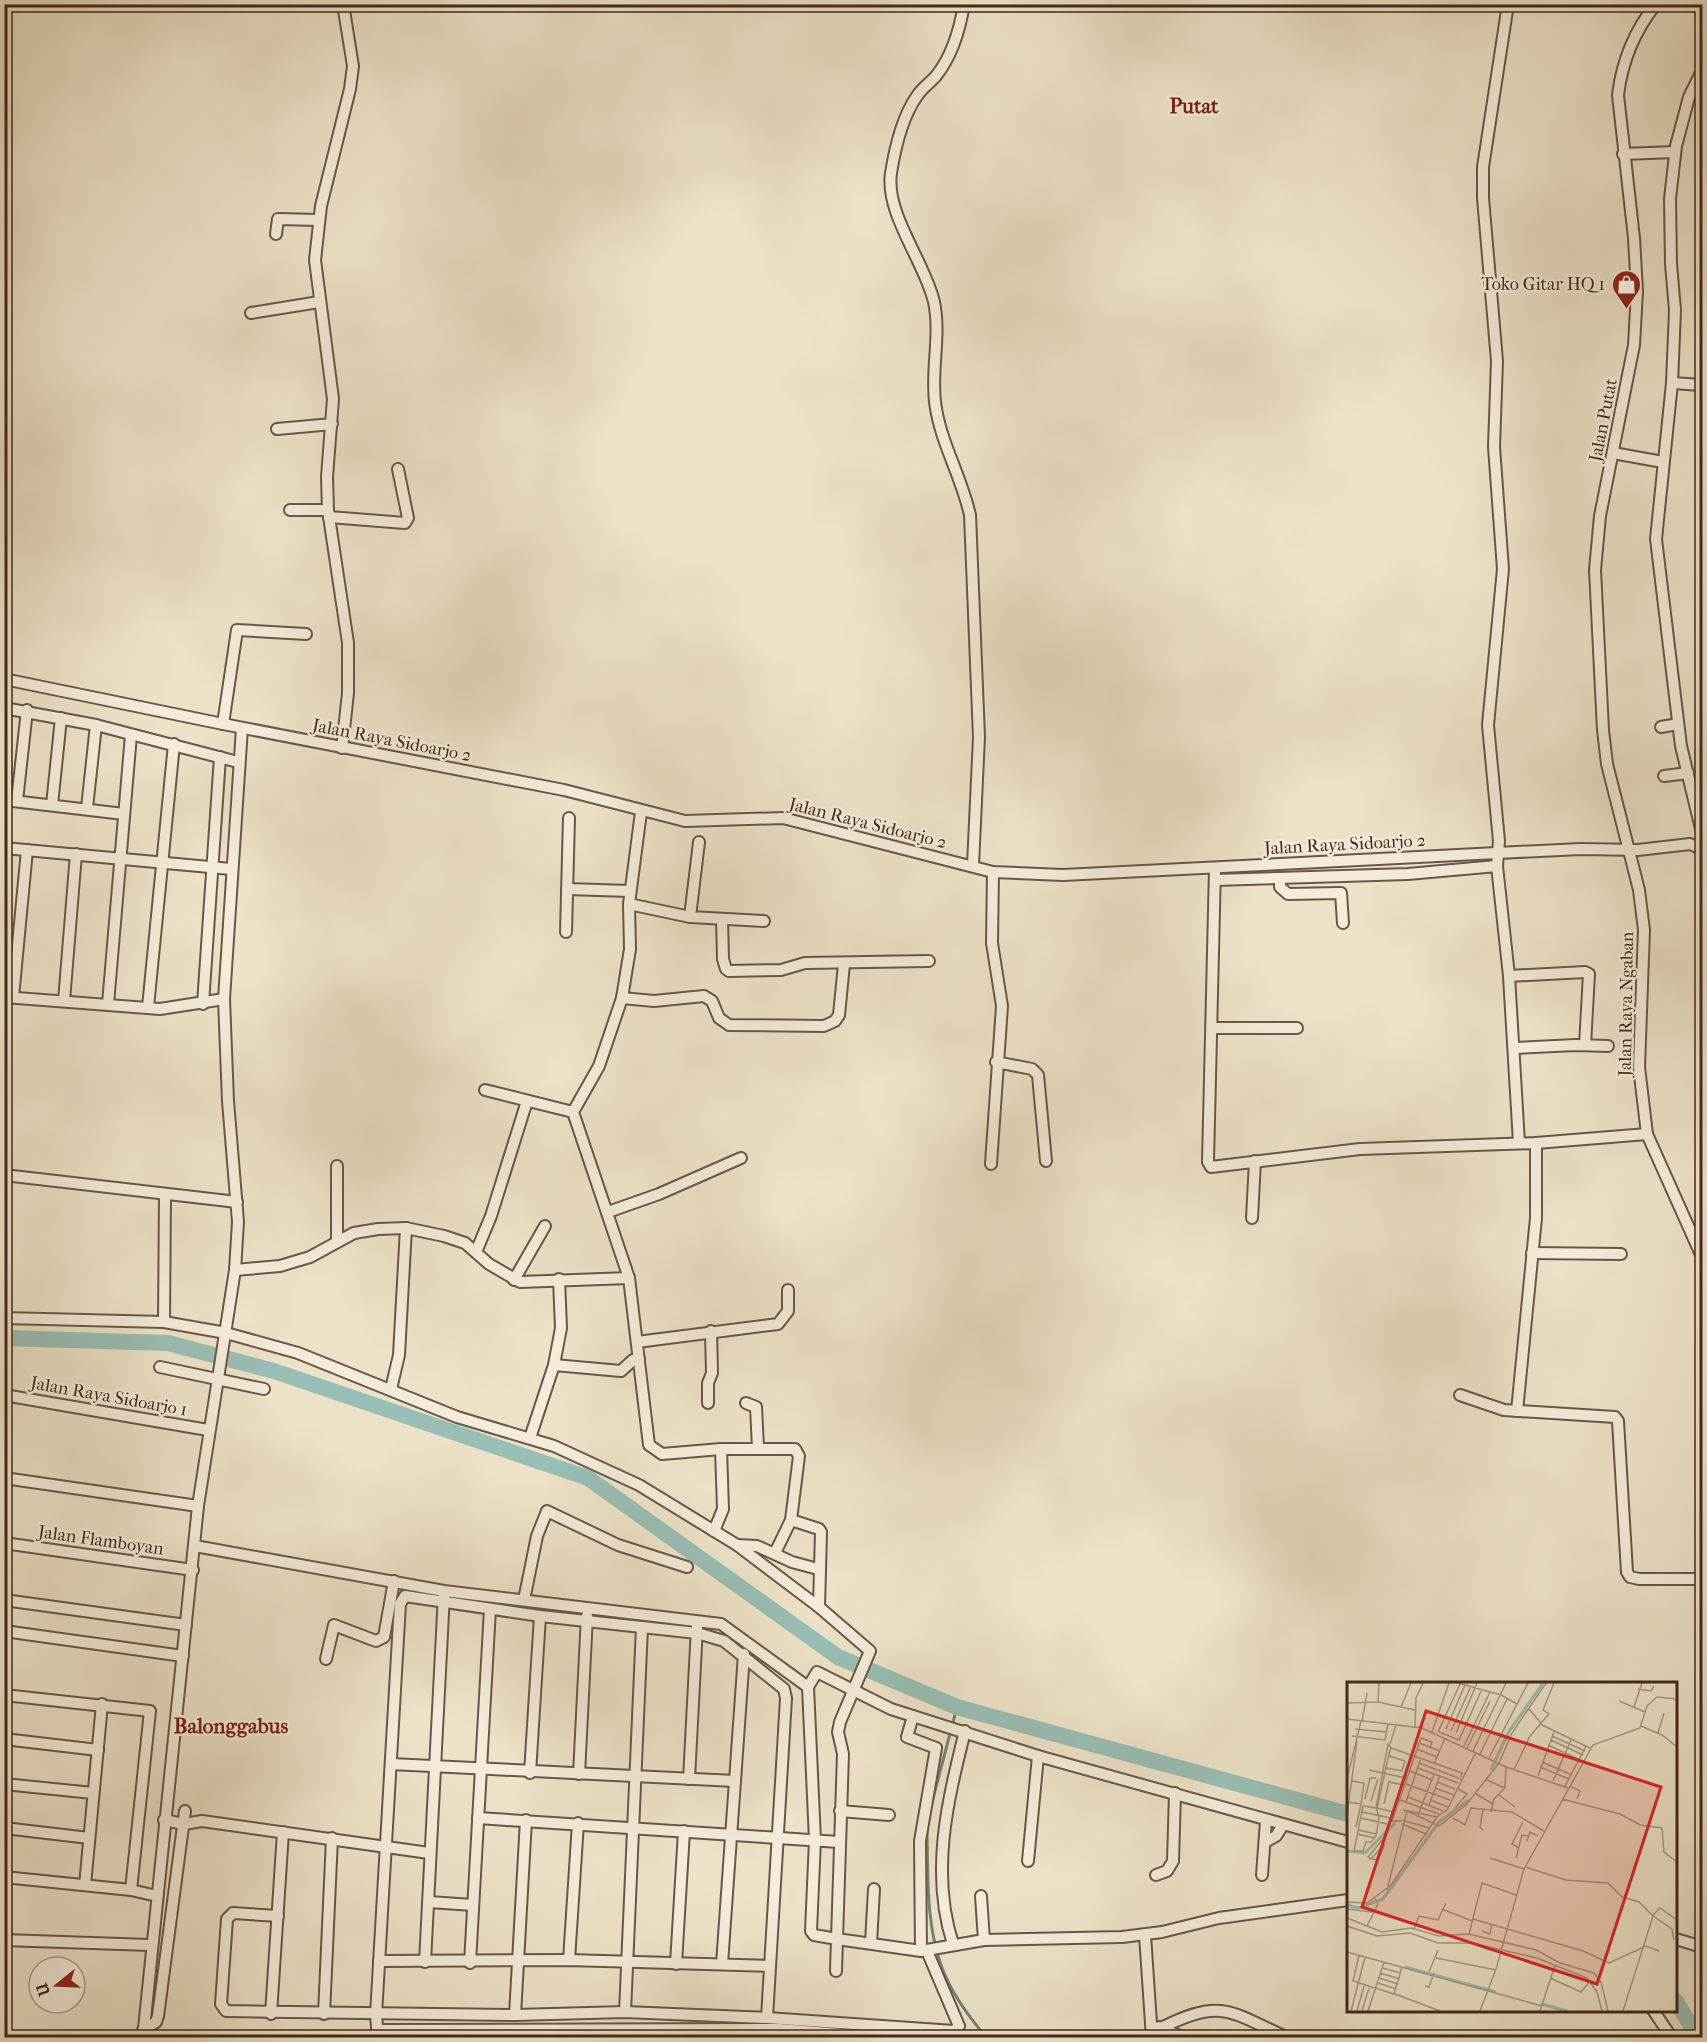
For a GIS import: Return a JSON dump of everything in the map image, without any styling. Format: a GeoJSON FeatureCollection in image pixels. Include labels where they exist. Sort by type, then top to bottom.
{"type":"FeatureCollection","features":[{"type":"Feature","properties":{"kind":"street"},"geometry":{"type":"LineString","coordinates":[[342,748],[348,693],[348,643],[329,513],[327,477],[333,399],[315,260],[318,220],[350,89],[353,66],[343,4]]}},
{"type":"Feature","properties":{"kind":"street"},"geometry":{"type":"LineString","coordinates":[[964,4],[961,25],[949,54],[937,74],[917,95],[906,117],[890,175],[892,196],[933,300],[937,326],[934,399],[938,421],[965,493],[970,515],[979,736],[973,866]]}},
{"type":"Feature","properties":{"kind":"street"},"geometry":{"type":"LineString","coordinates":[[1508,4],[1485,155],[1483,198],[1497,361],[1494,447],[1503,569],[1488,725],[1499,842],[1497,860],[1509,976],[1519,1143]]}},
{"type":"Feature","properties":{"kind":"street","name":"Jalan Putat"},"geometry":{"type":"LineString","coordinates":[[1638,850],[1607,764],[1596,622],[1595,570],[1599,527],[1618,454],[1634,345],[1637,291],[1630,153],[1618,95],[1620,74],[1648,15],[1656,4]]}},
{"type":"Feature","properties":{"kind":"street"},"geometry":{"type":"LineString","coordinates":[[1702,70],[1689,97],[1675,152],[1671,199],[1671,264],[1676,310],[1672,383],[1656,538],[1675,774],[1702,829]]}},
{"type":"Feature","properties":{"kind":"street"},"geometry":{"type":"LineString","coordinates":[[1630,153],[1675,152]]}},
{"type":"Feature","properties":{"kind":"street"},"geometry":{"type":"LineString","coordinates":[[276,234],[278,219],[318,220]]}},
{"type":"Feature","properties":{"kind":"street"},"geometry":{"type":"LineString","coordinates":[[251,313],[319,302]]}},
{"type":"Feature","properties":{"kind":"street"},"geometry":{"type":"LineString","coordinates":[[1672,383],[1702,385]]}},
{"type":"Feature","properties":{"kind":"street"},"geometry":{"type":"LineString","coordinates":[[277,429],[332,424]]}},
{"type":"Feature","properties":{"kind":"street"},"geometry":{"type":"LineString","coordinates":[[1618,454],[1663,462]]}},
{"type":"Feature","properties":{"kind":"street"},"geometry":{"type":"LineString","coordinates":[[290,510],[405,523],[408,518],[398,469]]}},
{"type":"Feature","properties":{"kind":"street"},"geometry":{"type":"LineString","coordinates":[[223,724],[237,630],[306,634]]}},
{"type":"Feature","properties":{"kind":"street","name":"Jalan Raya Sidoarjo 2"},"geometry":{"type":"LineString","coordinates":[[4,679],[223,724],[240,735],[342,748],[564,790],[640,817],[685,821],[765,818],[791,820],[973,866],[993,877],[1215,875],[1497,860],[1690,844],[1702,849]]}},
{"type":"Feature","properties":{"kind":"street"},"geometry":{"type":"LineString","coordinates":[[4,708],[27,710],[96,725],[238,762]]}},
{"type":"Feature","properties":{"kind":"street"},"geometry":{"type":"LineString","coordinates":[[17,801],[27,710]]}},
{"type":"Feature","properties":{"kind":"street"},"geometry":{"type":"LineString","coordinates":[[52,805],[61,718]]}},
{"type":"Feature","properties":{"kind":"street"},"geometry":{"type":"LineString","coordinates":[[87,808],[96,725]]}},
{"type":"Feature","properties":{"kind":"street"},"geometry":{"type":"LineString","coordinates":[[108,1004],[131,735]]}},
{"type":"Feature","properties":{"kind":"street"},"geometry":{"type":"LineString","coordinates":[[143,2033],[150,1946],[193,1570],[198,1506],[208,1430],[235,1270],[237,1202],[228,1101],[224,999],[240,735]]}},
{"type":"Feature","properties":{"kind":"street"},"geometry":{"type":"LineString","coordinates":[[148,1007],[174,744]]}},
{"type":"Feature","properties":{"kind":"street"},"geometry":{"type":"LineString","coordinates":[[203,1004],[220,756]]}},
{"type":"Feature","properties":{"kind":"street"},"geometry":{"type":"LineString","coordinates":[[4,800],[124,814]]}},
{"type":"Feature","properties":{"kind":"street"},"geometry":{"type":"LineString","coordinates":[[640,817],[629,904],[630,950],[622,998],[599,1066],[573,1112],[629,1278],[649,1445],[662,1454],[721,1449],[791,1448],[798,1454],[791,1520],[775,1553]]}},
{"type":"Feature","properties":{"kind":"street"},"geometry":{"type":"LineString","coordinates":[[566,932],[569,818]]}},
{"type":"Feature","properties":{"kind":"street"},"geometry":{"type":"LineString","coordinates":[[690,917],[699,842]]}},
{"type":"Feature","properties":{"kind":"street"},"geometry":{"type":"LineString","coordinates":[[4,848],[231,869]]}},
{"type":"Feature","properties":{"kind":"street"},"geometry":{"type":"LineString","coordinates":[[27,850],[16,961],[9,997],[160,1009],[224,999]]}},
{"type":"Feature","properties":{"kind":"street","name":"Jalan Raya Ngaban"},"geometry":{"type":"LineString","coordinates":[[1638,850],[1639,890],[1644,930],[1639,1067],[1647,1134],[1702,1257]]}},
{"type":"Feature","properties":{"kind":"street"},"geometry":{"type":"LineString","coordinates":[[64,1001],[76,854]]}},
{"type":"Feature","properties":{"kind":"street"},"geometry":{"type":"LineString","coordinates":[[1497,860],[1408,874],[1280,878],[1215,875],[1209,1165],[1216,1168],[1255,1161],[1360,1149],[1536,1143],[1647,1134]]}},
{"type":"Feature","properties":{"kind":"street"},"geometry":{"type":"LineString","coordinates":[[991,1164],[996,1062],[1002,1006],[992,943],[993,877]]}},
{"type":"Feature","properties":{"kind":"street"},"geometry":{"type":"LineString","coordinates":[[1280,878],[1280,887],[1288,894],[1341,893],[1343,923]]}},
{"type":"Feature","properties":{"kind":"street"},"geometry":{"type":"LineString","coordinates":[[567,890],[630,891]]}},
{"type":"Feature","properties":{"kind":"street"},"geometry":{"type":"LineString","coordinates":[[629,904],[690,917],[764,921]]}},
{"type":"Feature","properties":{"kind":"street"},"geometry":{"type":"LineString","coordinates":[[722,919],[723,959],[729,971],[781,970],[805,963],[929,961]]}},
{"type":"Feature","properties":{"kind":"street"},"geometry":{"type":"LineString","coordinates":[[4,960],[16,961]]}},
{"type":"Feature","properties":{"kind":"street"},"geometry":{"type":"LineString","coordinates":[[622,998],[654,1001],[704,996],[712,1001],[719,1018],[729,1025],[824,1026],[835,1021],[839,1015],[844,963]]}},
{"type":"Feature","properties":{"kind":"street"},"geometry":{"type":"LineString","coordinates":[[1509,976],[1587,973],[1590,978],[1585,1045]]}},
{"type":"Feature","properties":{"kind":"street"},"geometry":{"type":"LineString","coordinates":[[1702,1014],[1702,1024]]}},
{"type":"Feature","properties":{"kind":"street"},"geometry":{"type":"LineString","coordinates":[[1212,1028],[1297,1028]]}},
{"type":"Feature","properties":{"kind":"street"},"geometry":{"type":"LineString","coordinates":[[1514,1048],[1608,1046]]}},
{"type":"Feature","properties":{"kind":"street"},"geometry":{"type":"LineString","coordinates":[[996,1062],[1032,1070],[1038,1075],[1046,1161]]}},
{"type":"Feature","properties":{"kind":"street"},"geometry":{"type":"LineString","coordinates":[[485,1090],[573,1112]]}},
{"type":"Feature","properties":{"kind":"street"},"geometry":{"type":"LineString","coordinates":[[476,1252],[491,1216],[527,1101]]}},
{"type":"Feature","properties":{"kind":"street"},"geometry":{"type":"LineString","coordinates":[[1517,1411],[1536,1218],[1536,1143]]}},
{"type":"Feature","properties":{"kind":"street"},"geometry":{"type":"LineString","coordinates":[[608,1212],[659,1194],[741,1158]]}},
{"type":"Feature","properties":{"kind":"street"},"geometry":{"type":"LineString","coordinates":[[1252,1218],[1255,1161]]}},
{"type":"Feature","properties":{"kind":"street"},"geometry":{"type":"LineString","coordinates":[[337,1166],[338,1241]]}},
{"type":"Feature","properties":{"kind":"street"},"geometry":{"type":"LineString","coordinates":[[4,1175],[237,1202]]}},
{"type":"Feature","properties":{"kind":"street"},"geometry":{"type":"LineString","coordinates":[[164,1322],[165,1194]]}},
{"type":"Feature","properties":{"kind":"street"},"geometry":{"type":"LineString","coordinates":[[517,1281],[545,1226]]}},
{"type":"Feature","properties":{"kind":"street"},"geometry":{"type":"LineString","coordinates":[[235,1270],[280,1266],[310,1257],[354,1233],[406,1228],[465,1243],[489,1264],[517,1281],[629,1278]]}},
{"type":"Feature","properties":{"kind":"street"},"geometry":{"type":"LineString","coordinates":[[392,1389],[399,1355],[406,1228]]}},
{"type":"Feature","properties":{"kind":"street"},"geometry":{"type":"LineString","coordinates":[[1532,1253],[1621,1254]]}},
{"type":"Feature","properties":{"kind":"street"},"geometry":{"type":"LineString","coordinates":[[530,1438],[554,1365],[561,1328],[559,1279]]}},
{"type":"Feature","properties":{"kind":"street"},"geometry":{"type":"LineString","coordinates":[[637,1342],[778,1324],[788,1311],[788,1290]]}},
{"type":"Feature","properties":{"kind":"street"},"geometry":{"type":"LineString","coordinates":[[4,1318],[164,1322],[298,1353],[457,1417],[530,1438],[580,1457],[639,1485],[737,1545],[819,1606],[869,1648],[870,1654],[839,1727],[843,1754],[836,1971]]}},
{"type":"Feature","properties":{"kind":"street"},"geometry":{"type":"LineString","coordinates":[[708,1402],[708,1383],[712,1373],[711,1331]]}},
{"type":"Feature","properties":{"kind":"street"},"geometry":{"type":"LineString","coordinates":[[554,1365],[621,1371],[633,1360],[639,1359]]}},
{"type":"Feature","properties":{"kind":"street"},"geometry":{"type":"LineString","coordinates":[[160,1367],[218,1377],[264,1389]]}},
{"type":"Feature","properties":{"kind":"street","name":"Jalan Raya Sidoarjo 1"},"geometry":{"type":"LineString","coordinates":[[4,1395],[208,1430]]}},
{"type":"Feature","properties":{"kind":"street"},"geometry":{"type":"LineString","coordinates":[[1460,1395],[1492,1408],[1616,1417],[1629,1577],[1702,1580]]}},
{"type":"Feature","properties":{"kind":"street"},"geometry":{"type":"LineString","coordinates":[[746,1403],[756,1407],[758,1448]]}},
{"type":"Feature","properties":{"kind":"street"},"geometry":{"type":"LineString","coordinates":[[714,1531],[723,1509],[721,1449]]}},
{"type":"Feature","properties":{"kind":"street"},"geometry":{"type":"LineString","coordinates":[[4,1478],[198,1506]]}},
{"type":"Feature","properties":{"kind":"street"},"geometry":{"type":"LineString","coordinates":[[524,1600],[537,1536],[547,1511],[618,1545],[687,1567]]}},
{"type":"Feature","properties":{"kind":"street"},"geometry":{"type":"LineString","coordinates":[[791,1520],[820,1530],[819,1606]]}},
{"type":"Feature","properties":{"kind":"street","name":"Jalan Flamboyan"},"geometry":{"type":"LineString","coordinates":[[4,1543],[193,1570]]}},
{"type":"Feature","properties":{"kind":"street"},"geometry":{"type":"LineString","coordinates":[[737,1545],[752,1544],[818,1569]]}},
{"type":"Feature","properties":{"kind":"street"},"geometry":{"type":"LineString","coordinates":[[195,1546],[394,1581],[490,1609],[642,1627],[728,1627],[808,1687]]}},
{"type":"Feature","properties":{"kind":"street"},"geometry":{"type":"LineString","coordinates":[[326,1659],[334,1625],[376,1641],[384,1637],[394,1581]]}},
{"type":"Feature","properties":{"kind":"street"},"geometry":{"type":"LineString","coordinates":[[767,2018],[776,1836],[786,1698],[784,1689],[744,1654],[697,1627],[587,1608],[524,1600],[444,1596],[408,1596],[401,1599],[376,2015],[377,2034],[779,2033],[883,2037]]}},
{"type":"Feature","properties":{"kind":"street"},"geometry":{"type":"LineString","coordinates":[[425,1962],[444,1596]]}},
{"type":"Feature","properties":{"kind":"street"},"geometry":{"type":"LineString","coordinates":[[4,1600],[186,1625]]}},
{"type":"Feature","properties":{"kind":"street"},"geometry":{"type":"LineString","coordinates":[[579,1774],[587,1608]]}},
{"type":"Feature","properties":{"kind":"street"},"geometry":{"type":"LineString","coordinates":[[470,1963],[490,1609]]}},
{"type":"Feature","properties":{"kind":"street"},"geometry":{"type":"LineString","coordinates":[[530,1773],[540,1616]]}},
{"type":"Feature","properties":{"kind":"street"},"geometry":{"type":"LineString","coordinates":[[625,2012],[642,1627]]}},
{"type":"Feature","properties":{"kind":"street"},"geometry":{"type":"LineString","coordinates":[[689,1779],[697,1627]]}},
{"type":"Feature","properties":{"kind":"street"},"geometry":{"type":"LineString","coordinates":[[4,1631],[183,1656]]}},
{"type":"Feature","properties":{"kind":"street"},"geometry":{"type":"LineString","coordinates":[[722,1964],[744,1654]]}},
{"type":"Feature","properties":{"kind":"street"},"geometry":{"type":"LineString","coordinates":[[1347,1842],[1038,1756],[913,1716],[856,1687],[820,1673],[814,1674],[808,1687],[815,1840],[811,1931],[814,1935],[926,1951],[984,1940],[1145,1935],[1219,1918],[1347,1900]]}},
{"type":"Feature","properties":{"kind":"street"},"geometry":{"type":"LineString","coordinates":[[784,1689],[791,1675]]}},
{"type":"Feature","properties":{"kind":"street"},"geometry":{"type":"LineString","coordinates":[[4,1695],[148,1709],[151,1713],[131,1890]]}},
{"type":"Feature","properties":{"kind":"street"},"geometry":{"type":"LineString","coordinates":[[85,1885],[102,1704]]}},
{"type":"Feature","properties":{"kind":"street"},"geometry":{"type":"LineString","coordinates":[[278,1916],[233,1913],[226,1923],[222,2009],[229,2012],[271,2014],[376,2015],[625,2012],[767,2018],[954,2031],[959,2026],[926,1951],[920,1841],[936,1748],[908,1737],[913,1716]]}},
{"type":"Feature","properties":{"kind":"street"},"geometry":{"type":"LineString","coordinates":[[952,1945],[943,1908],[943,1842],[962,1731]]}},
{"type":"Feature","properties":{"kind":"street"},"geometry":{"type":"LineString","coordinates":[[4,1739],[98,1750]]}},
{"type":"Feature","properties":{"kind":"street"},"geometry":{"type":"LineString","coordinates":[[1028,1862],[1038,1756]]}},
{"type":"Feature","properties":{"kind":"street"},"geometry":{"type":"LineString","coordinates":[[391,1764],[530,1773],[735,1781]]}},
{"type":"Feature","properties":{"kind":"street"},"geometry":{"type":"LineString","coordinates":[[4,1784],[93,1794]]}},
{"type":"Feature","properties":{"kind":"street"},"geometry":{"type":"LineString","coordinates":[[1156,1875],[1167,1871],[1173,1861],[1175,1794]]}},
{"type":"Feature","properties":{"kind":"street"},"geometry":{"type":"LineString","coordinates":[[165,1808],[185,1811],[202,1821]]}},
{"type":"Feature","properties":{"kind":"street"},"geometry":{"type":"LineString","coordinates":[[143,2033],[156,2022],[158,2016],[185,1811]]}},
{"type":"Feature","properties":{"kind":"street"},"geometry":{"type":"LineString","coordinates":[[840,1811],[890,1815]]}},
{"type":"Feature","properties":{"kind":"street"},"geometry":{"type":"LineString","coordinates":[[478,1818],[776,1836],[839,1842]]}},
{"type":"Feature","properties":{"kind":"street"},"geometry":{"type":"LineString","coordinates":[[164,1820],[184,1824],[202,1821],[429,1853]]}},
{"type":"Feature","properties":{"kind":"street"},"geometry":{"type":"LineString","coordinates":[[515,2015],[526,1820]]}},
{"type":"Feature","properties":{"kind":"street"},"geometry":{"type":"LineString","coordinates":[[1262,1875],[1267,1841],[1266,1821]]}},
{"type":"Feature","properties":{"kind":"street"},"geometry":{"type":"LineString","coordinates":[[569,1960],[578,1823]]}},
{"type":"Feature","properties":{"kind":"street"},"geometry":{"type":"LineString","coordinates":[[1267,1841],[1276,1836],[1283,1825]]}},
{"type":"Feature","properties":{"kind":"street"},"geometry":{"type":"LineString","coordinates":[[4,1828],[89,1838]]}},
{"type":"Feature","properties":{"kind":"street"},"geometry":{"type":"LineString","coordinates":[[676,1964],[684,1831]]}},
{"type":"Feature","properties":{"kind":"street"},"geometry":{"type":"LineString","coordinates":[[271,2014],[284,1832]]}},
{"type":"Feature","properties":{"kind":"street"},"geometry":{"type":"LineString","coordinates":[[324,2014],[332,1838]]}},
{"type":"Feature","properties":{"kind":"street"},"geometry":{"type":"LineString","coordinates":[[4,1877],[131,1890],[157,1896]]}},
{"type":"Feature","properties":{"kind":"street"},"geometry":{"type":"LineString","coordinates":[[871,1943],[874,1889]]}},
{"type":"Feature","properties":{"kind":"street"},"geometry":{"type":"LineString","coordinates":[[981,1896],[984,1940]]}},
{"type":"Feature","properties":{"kind":"street"},"geometry":{"type":"LineString","coordinates":[[429,1902],[473,1905]]}},
{"type":"Feature","properties":{"kind":"street"},"geometry":{"type":"LineString","coordinates":[[1145,1935],[1152,2037]]}},
{"type":"Feature","properties":{"kind":"street"},"geometry":{"type":"LineString","coordinates":[[1677,1939],[1702,1947]]}},
{"type":"Feature","properties":{"kind":"street"},"geometry":{"type":"LineString","coordinates":[[4,1940],[150,1946]]}},
{"type":"Feature","properties":{"kind":"street"},"geometry":{"type":"LineString","coordinates":[[380,1961],[470,1963],[569,1960],[770,1966]]}},
{"type":"Feature","properties":{"kind":"street"},"geometry":{"type":"LineString","coordinates":[[1161,2028],[1189,2015],[1217,2009],[1287,2037]]}},
{"type":"Feature","properties":{"kind":"street"},"geometry":{"type":"LineString","coordinates":[[1654,2012],[1672,2037]]}},
{"type":"Feature","properties":{"kind":"street"},"geometry":{"type":"LineString","coordinates":[[1150,2024],[1184,2037]]}},
{"type":"Feature","properties":{"kind":"waterway"},"geometry":{"type":"LineString","coordinates":[[4,1338],[168,1343],[274,1371],[588,1478],[838,1657],[957,1707],[1347,1814]]}},
{"type":"Feature","properties":{"kind":"waterway"},"geometry":{"type":"LineString","coordinates":[[930,1810],[957,1707]]}},
{"type":"Feature","properties":{"kind":"waterway"},"geometry":{"type":"LineString","coordinates":[[927,1831],[930,1916],[936,1949],[954,1993],[978,2028],[989,2038]]}},
{"type":"Feature","properties":{"kind":"waterway"},"geometry":{"type":"LineString","coordinates":[[1677,2003],[1698,2038]]}},
{"type":"Feature","properties":{"kind":"place","name":"Toko Gitar HQ 1"},"geometry":{"type":"Point","coordinates":[1626,310]}},
{"type":"Feature","properties":{"kind":"district","name":"Putat"},"geometry":{"type":"Point","coordinates":[1194,106]}},
{"type":"Feature","properties":{"kind":"district","name":"Balonggabus"},"geometry":{"type":"Point","coordinates":[231,1726]}}]}
